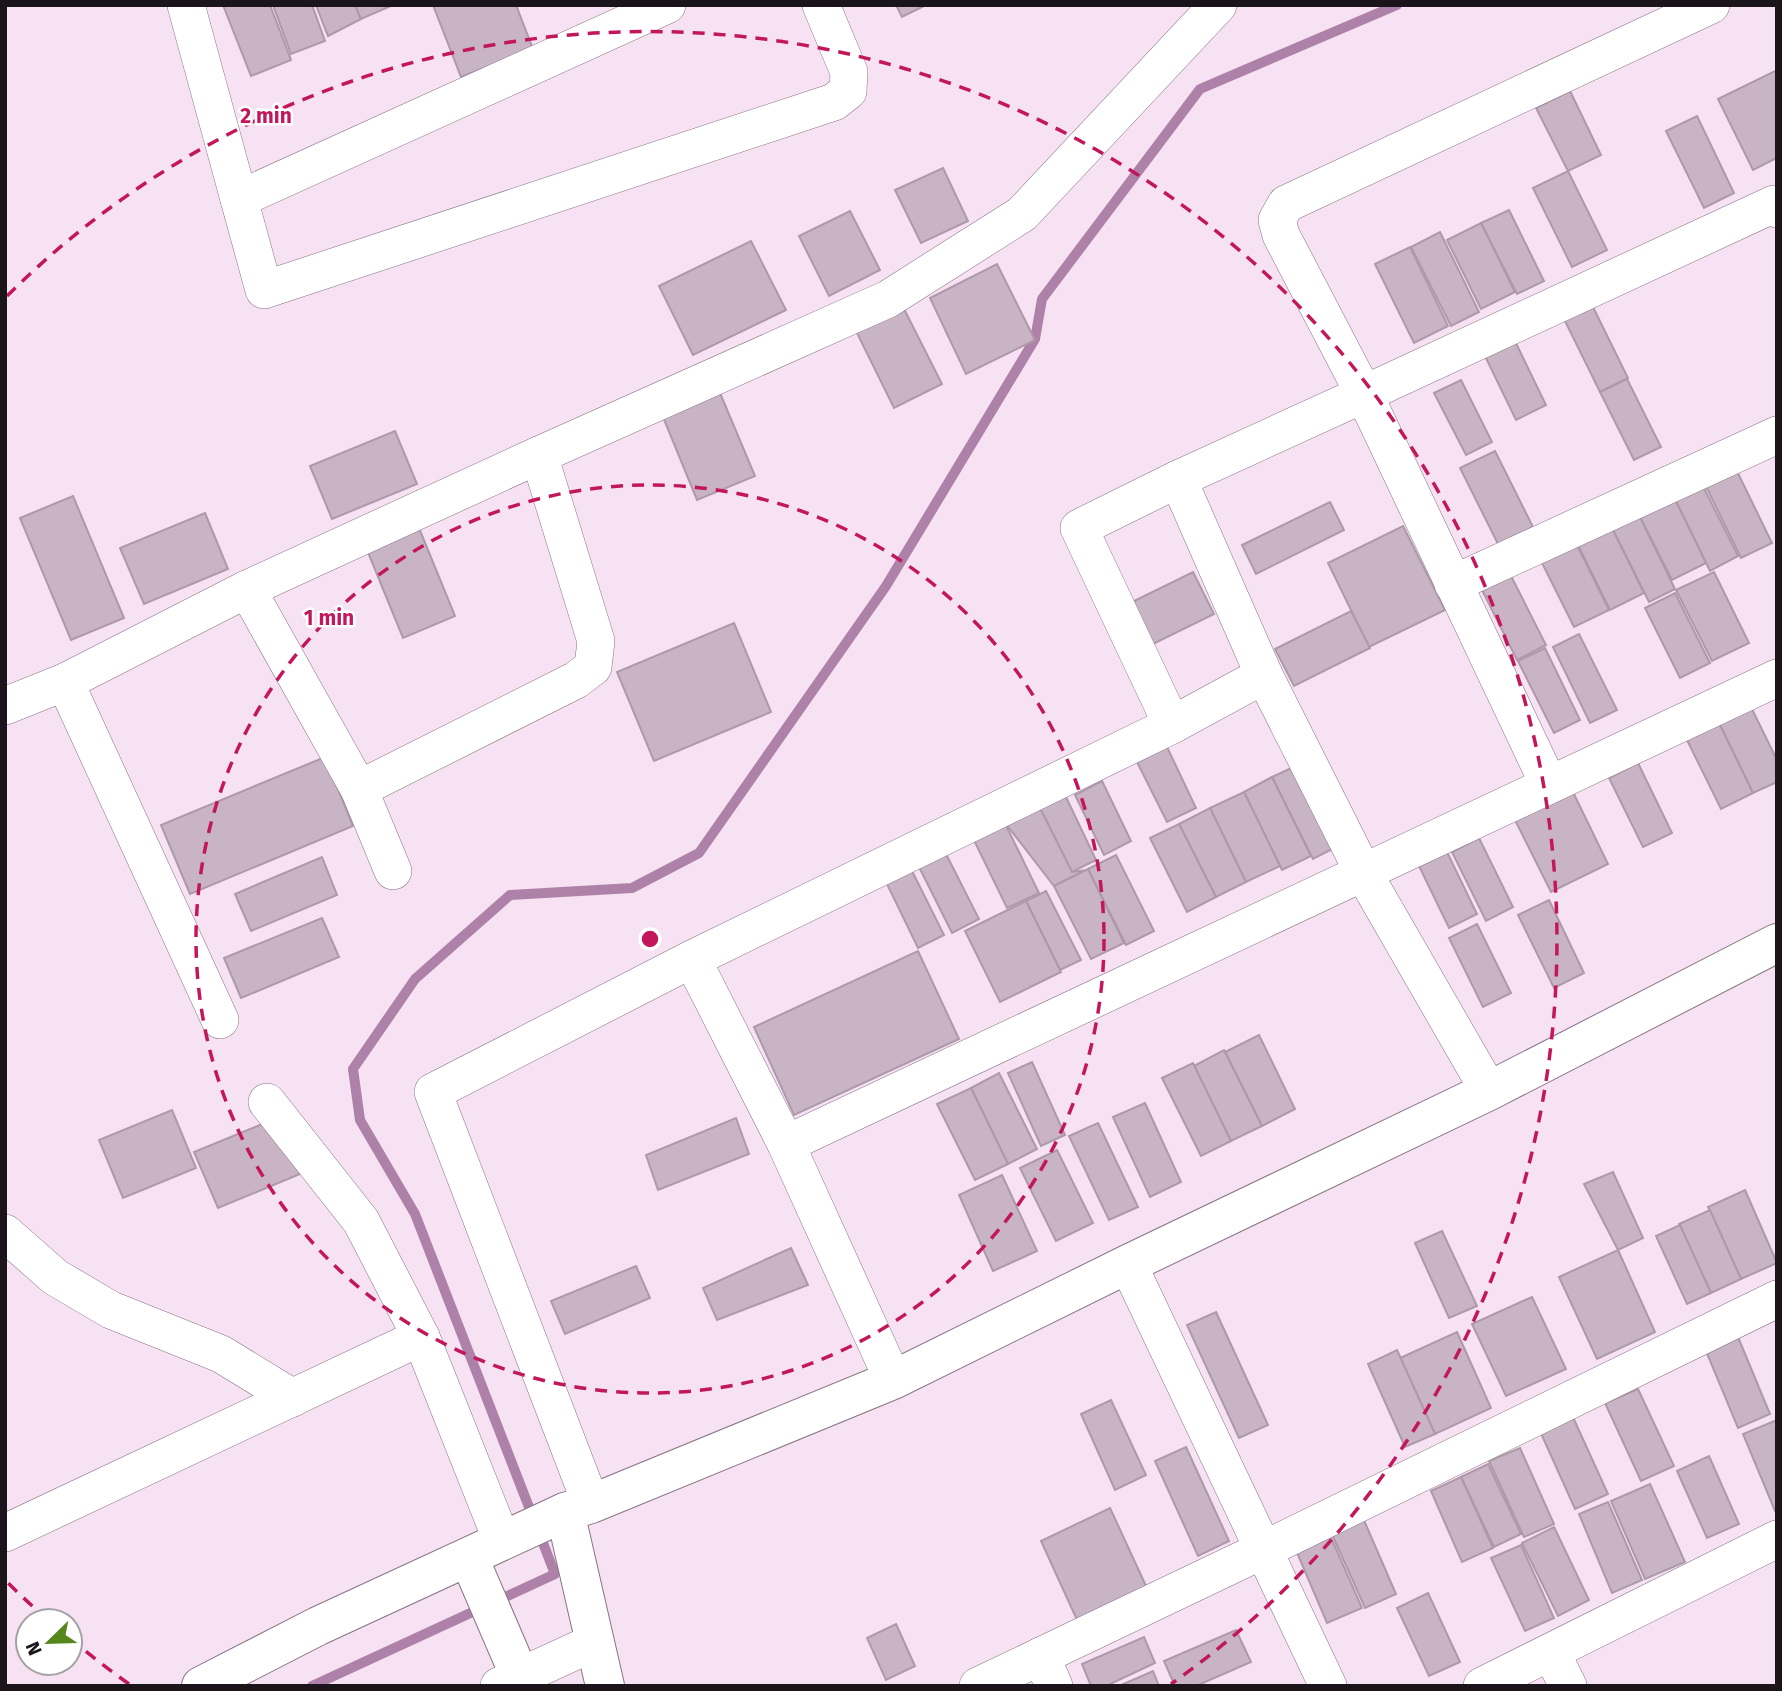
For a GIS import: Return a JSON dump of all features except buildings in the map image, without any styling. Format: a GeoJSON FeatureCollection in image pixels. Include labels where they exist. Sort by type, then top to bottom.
{"type":"FeatureCollection","features":[{"type":"Feature","properties":{"kind":"street"},"geometry":{"type":"LineString","coordinates":[[186,5],[264,290],[834,102],[848,91],[849,72],[821,5]]}},
{"type":"Feature","properties":{"kind":"street"},"geometry":{"type":"LineString","coordinates":[[239,199],[667,5]]}},
{"type":"Feature","properties":{"kind":"street"},"geometry":{"type":"LineString","coordinates":[[5,706],[65,682],[247,589],[888,299],[1023,215],[1218,5]]}},
{"type":"Feature","properties":{"kind":"street"},"geometry":{"type":"LineString","coordinates":[[1549,785],[1364,394],[1281,235],[1277,220],[1286,204],[1711,5]]}},
{"type":"Feature","properties":{"kind":"street"},"geometry":{"type":"LineString","coordinates":[[1172,725],[1079,528],[1178,479],[1776,205]]}},
{"type":"Feature","properties":{"kind":"street"},"geometry":{"type":"LineString","coordinates":[[1453,584],[1777,435]]}},
{"type":"Feature","properties":{"kind":"street"},"geometry":{"type":"LineString","coordinates":[[359,789],[576,680],[593,667],[596,640],[539,455]]}},
{"type":"Feature","properties":{"kind":"street"},"geometry":{"type":"LineString","coordinates":[[1178,479],[1264,675],[1364,874],[1489,1091]]}},
{"type":"Feature","properties":{"kind":"street"},"geometry":{"type":"LineString","coordinates":[[247,589],[359,789],[393,872]]}},
{"type":"Feature","properties":{"kind":"street"},"geometry":{"type":"LineString","coordinates":[[605,1686],[595,1643],[546,1522],[433,1092],[692,959],[1172,725],[1264,675]]}},
{"type":"Feature","properties":{"kind":"street"},"geometry":{"type":"LineString","coordinates":[[786,1144],[1777,678]]}},
{"type":"Feature","properties":{"kind":"street"},"geometry":{"type":"LineString","coordinates":[[65,682],[220,1020]]}},
{"type":"Feature","properties":{"kind":"street"},"geometry":{"type":"LineString","coordinates":[[201,1686],[318,1626],[475,1575],[546,1522],[893,1380],[1489,1091],[1777,943]]}},
{"type":"Feature","properties":{"kind":"street"},"geometry":{"type":"LineString","coordinates":[[692,959],[786,1144],[893,1380]]}},
{"type":"Feature","properties":{"kind":"street"},"geometry":{"type":"LineString","coordinates":[[267,1102],[361,1222],[421,1337],[546,1522]]}},
{"type":"Feature","properties":{"kind":"street"},"geometry":{"type":"LineString","coordinates":[[5,1233],[55,1277],[111,1310],[221,1354],[293,1398]]}},
{"type":"Feature","properties":{"kind":"street"},"geometry":{"type":"LineString","coordinates":[[1128,1264],[1328,1686]]}},
{"type":"Feature","properties":{"kind":"street"},"geometry":{"type":"LineString","coordinates":[[978,1686],[1047,1671],[1264,1550],[1777,1299]]}},
{"type":"Feature","properties":{"kind":"street"},"geometry":{"type":"LineString","coordinates":[[5,1533],[421,1337]]}},
{"type":"Feature","properties":{"kind":"street"},"geometry":{"type":"LineString","coordinates":[[1482,1686],[1777,1539]]}},
{"type":"Feature","properties":{"kind":"street"},"geometry":{"type":"LineString","coordinates":[[475,1575],[502,1638],[514,1682],[595,1643]]}},
{"type":"Feature","properties":{"kind":"street"},"geometry":{"type":"LineString","coordinates":[[1551,1652],[1568,1686]]}},
{"type":"Feature","properties":{"kind":"waterway"},"geometry":{"type":"LineString","coordinates":[[312,1686],[555,1574],[415,1214],[360,1120],[353,1069],[415,979],[510,895],[632,888],[699,853],[886,586],[1035,339],[1042,299],[1200,89],[1397,5]]}}]}
